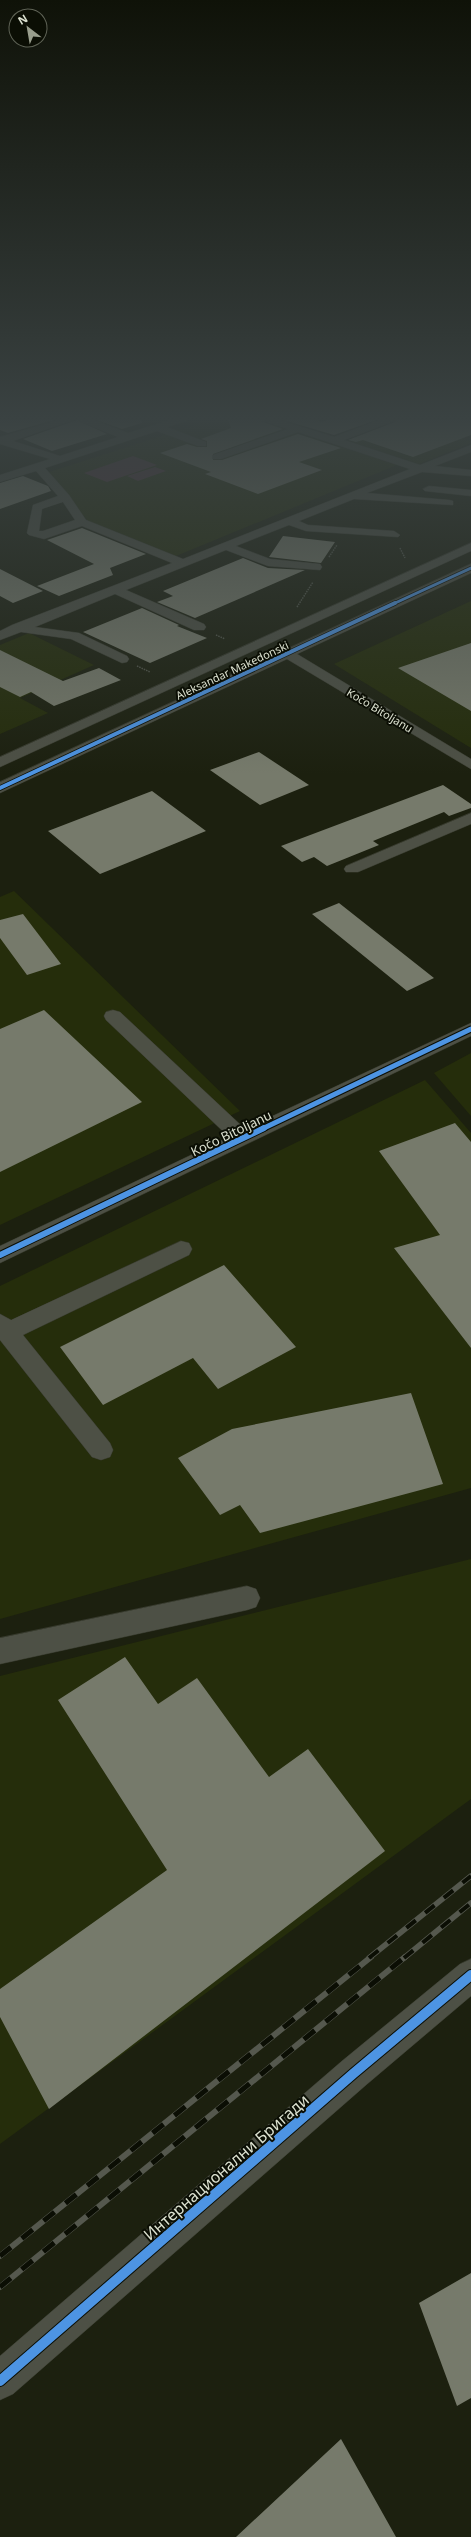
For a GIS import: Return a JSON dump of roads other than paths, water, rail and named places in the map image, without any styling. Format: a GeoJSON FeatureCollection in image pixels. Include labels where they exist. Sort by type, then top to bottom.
{"type":"FeatureCollection","features":[{"type":"Feature","properties":{"kind":"street"},"geometry":{"type":"LineString","coordinates":[[120,537],[183,563]]}},
{"type":"Feature","properties":{"kind":"street"},"geometry":{"type":"LineString","coordinates":[[0,636],[247,537]]}},
{"type":"Feature","properties":{"kind":"street"},"geometry":{"type":"LineString","coordinates":[[226,546],[268,562],[321,564]]}},
{"type":"Feature","properties":{"kind":"street","name":"Aleksandar Makedonski"},"geometry":{"type":"LineString","coordinates":[[0,764],[471,547]]}},
{"type":"Feature","properties":{"kind":"street","name":"Aleksandar Makedonski"},"geometry":{"type":"LineString","coordinates":[[0,788],[471,568]]}},
{"type":"Feature","properties":{"kind":"street"},"geometry":{"type":"LineString","coordinates":[[116,590],[199,627]]}},
{"type":"Feature","properties":{"kind":"street"},"geometry":{"type":"LineString","coordinates":[[0,620],[18,629],[74,636],[122,659]]}},
{"type":"Feature","properties":{"kind":"street","name":"Kočo Bitoljanu"},"geometry":{"type":"LineString","coordinates":[[289,654],[471,765]]}},
{"type":"Feature","properties":{"kind":"street"},"geometry":{"type":"LineString","coordinates":[[352,869],[471,818]]}},
{"type":"Feature","properties":{"kind":"street"},"geometry":{"type":"LineString","coordinates":[[113,1016],[243,1139]]}},
{"type":"Feature","properties":{"kind":"street","name":"Kočo Bitoljanu"},"geometry":{"type":"LineString","coordinates":[[0,1255],[471,1029]]}},
{"type":"Feature","properties":{"kind":"street"},"geometry":{"type":"LineString","coordinates":[[100,1450],[4,1328],[181,1248]]}},
{"type":"Feature","properties":{"kind":"street"},"geometry":{"type":"LineString","coordinates":[[0,1651],[247,1598]]}},
{"type":"Feature","properties":{"kind":"street","name":"Интернационални Бригади"},"geometry":{"type":"LineString","coordinates":[[0,2381],[354,2073],[471,1975]]}},
{"type":"Feature","properties":{"kind":"railway"},"geometry":{"type":"LineString","coordinates":[[369,1958],[471,1876]]}},
{"type":"Feature","properties":{"kind":"railway"},"geometry":{"type":"LineString","coordinates":[[404,1958],[471,1903]]}},
{"type":"Feature","properties":{"kind":"railway"},"geometry":{"type":"LineString","coordinates":[[0,2256],[371,1957]]}},
{"type":"Feature","properties":{"kind":"railway"},"geometry":{"type":"LineString","coordinates":[[0,2287],[405,1957]]}}]}
